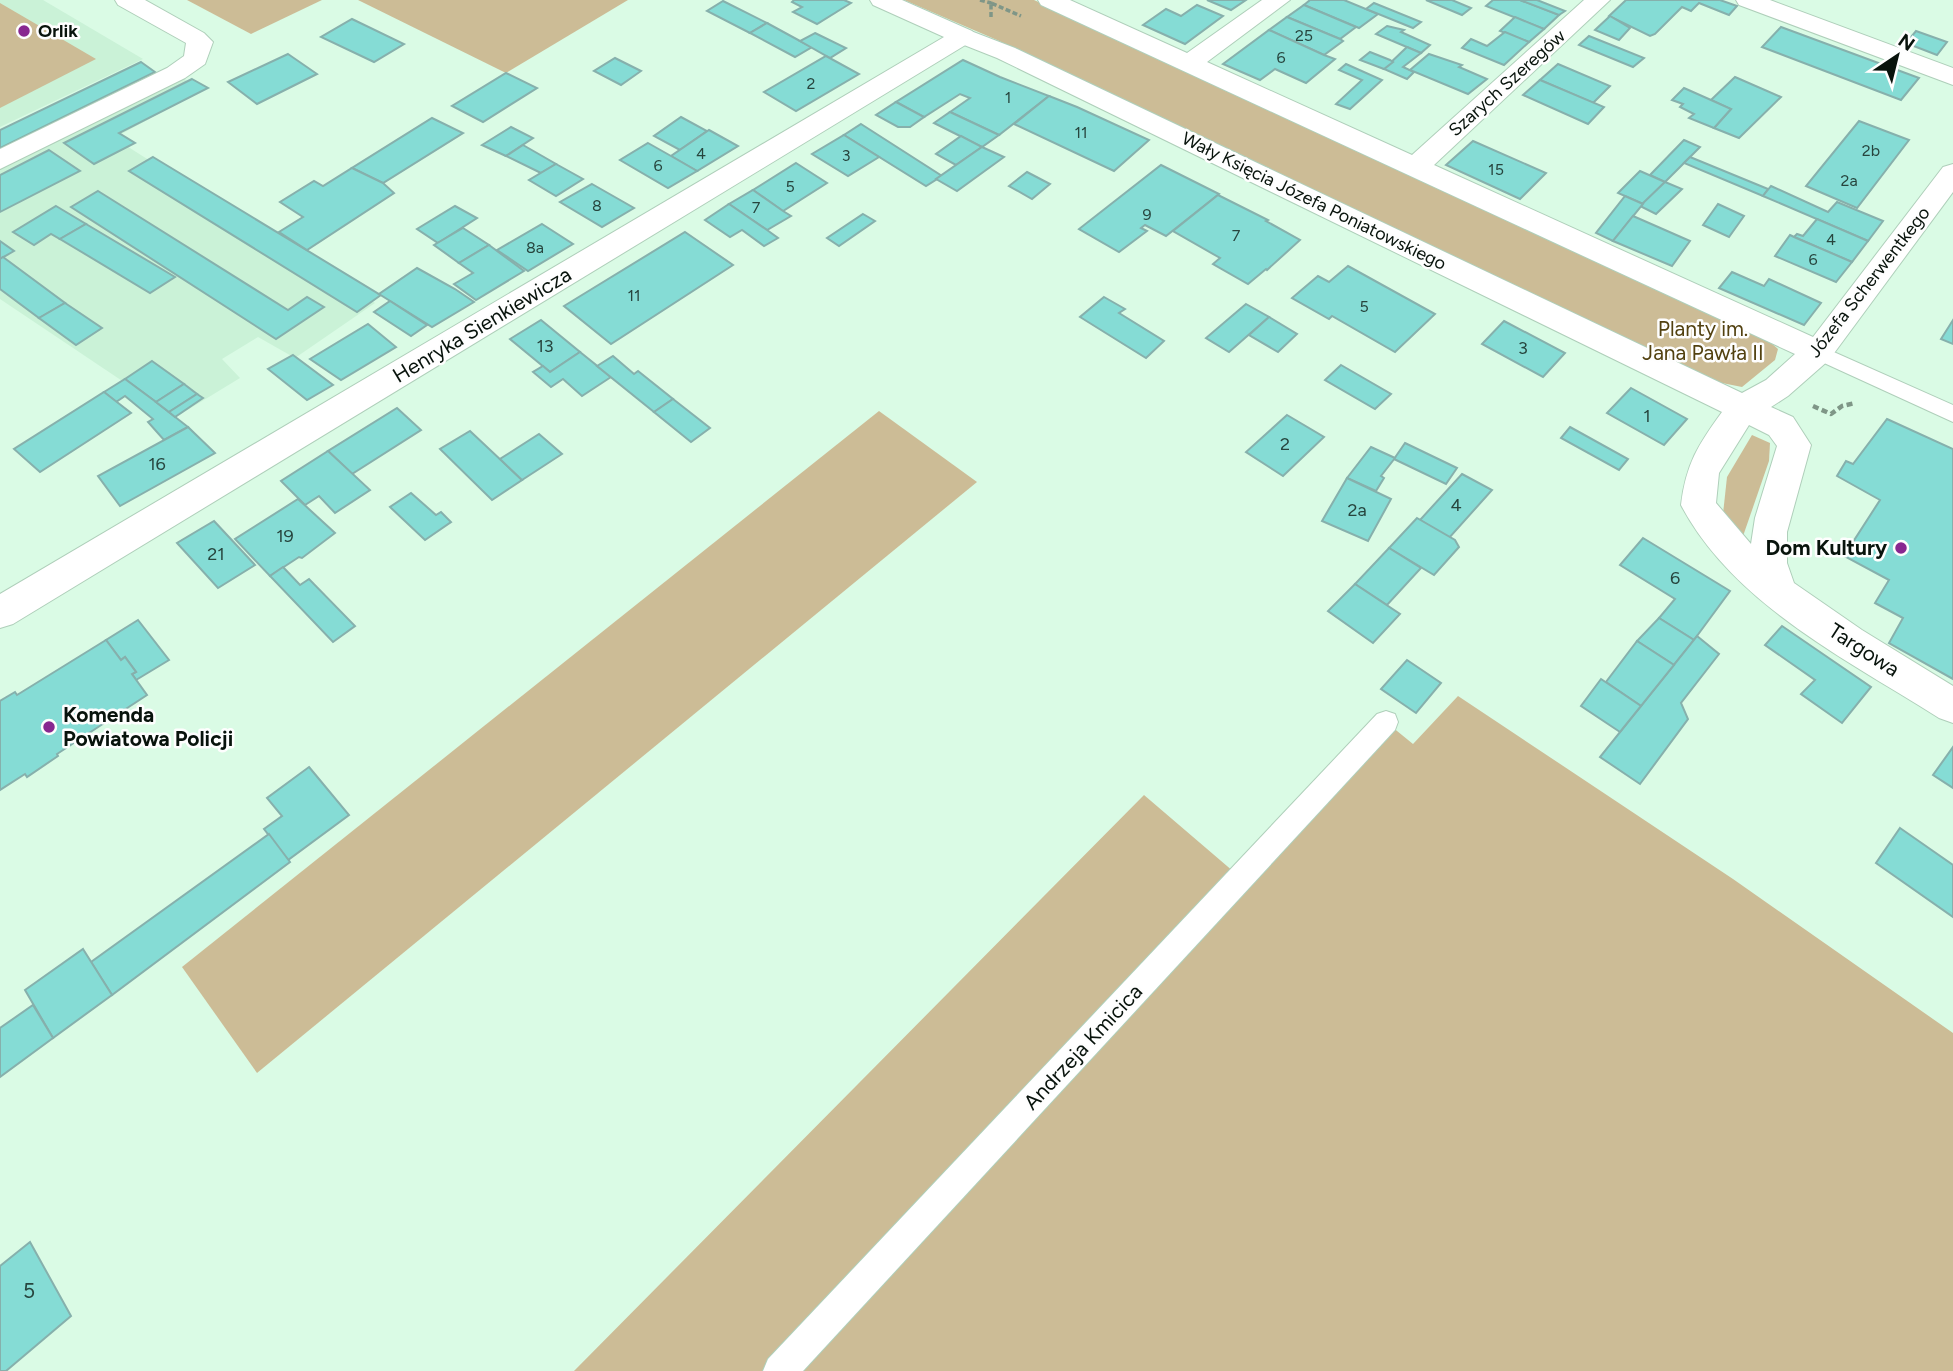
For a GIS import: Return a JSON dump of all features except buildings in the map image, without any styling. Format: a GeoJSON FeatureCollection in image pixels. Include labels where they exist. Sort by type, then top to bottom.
{"type":"FeatureCollection","features":[{"type":"Feature","properties":{"kind":"street"},"geometry":{"type":"LineString","coordinates":[[0,160],[176,73],[196,59],[200,42],[127,0]]}},
{"type":"Feature","properties":{"kind":"street","name":"Wały Księcia Józefa Poniatowskiego"},"geometry":{"type":"LineString","coordinates":[[882,0],[1031,65],[1743,408]]}},
{"type":"Feature","properties":{"kind":"street"},"geometry":{"type":"LineString","coordinates":[[1050,0],[1818,352]]}},
{"type":"Feature","properties":{"kind":"street"},"geometry":{"type":"LineString","coordinates":[[1189,62],[1278,0]]}},
{"type":"Feature","properties":{"kind":"street","name":"Szarych Szeregów"},"geometry":{"type":"LineString","coordinates":[[1417,166],[1598,0]]}},
{"type":"Feature","properties":{"kind":"street"},"geometry":{"type":"LineString","coordinates":[[1748,0],[1953,76]]}},
{"type":"Feature","properties":{"kind":"street","name":"Henryka Sienkiewicza"},"geometry":{"type":"LineString","coordinates":[[0,613],[963,36]]}},
{"type":"Feature","properties":{"kind":"street","name":"Józefa Scherwentkego"},"geometry":{"type":"LineString","coordinates":[[1743,408],[1777,387],[1818,352],[1953,173]]}},
{"type":"Feature","properties":{"kind":"street"},"geometry":{"type":"LineString","coordinates":[[1743,408],[1781,426],[1794,445],[1791,467],[1769,527],[1769,563],[1778,589]]}},
{"type":"Feature","properties":{"kind":"street","name":"Targowa"},"geometry":{"type":"LineString","coordinates":[[1743,408],[1719,441],[1702,473],[1698,505],[1735,556],[1798,608],[1953,706]]}},
{"type":"Feature","properties":{"kind":"lane"},"geometry":{"type":"LineString","coordinates":[[1818,352],[1953,414]]}},
{"type":"Feature","properties":{"kind":"lane","name":"Andrzeja Kmicica"},"geometry":{"type":"LineString","coordinates":[[780,1371],[1386,722]]}},
{"type":"Feature","properties":{"kind":"path"},"geometry":{"type":"LineString","coordinates":[[981,0],[1025,18]]}},
{"type":"Feature","properties":{"kind":"path"},"geometry":{"type":"LineString","coordinates":[[990,2],[992,20]]}},
{"type":"Feature","properties":{"kind":"path"},"geometry":{"type":"LineString","coordinates":[[1777,387],[1831,415],[1842,405],[1862,402]]}},
{"type":"Feature","properties":{"kind":"shaded area"},"geometry":{"type":"Polygon","coordinates":[[[0,0],[43,0],[143,59],[0,127],[0,0]]]}},
{"type":"Feature","properties":{"kind":"shaded area"},"geometry":{"type":"Polygon","coordinates":[[[176,73],[201,91],[114,138],[375,303],[295,358],[258,337],[222,359],[240,378],[176,417],[0,299],[0,160],[176,73]]]}},
{"type":"Feature","properties":{"kind":"green space"},"geometry":{"type":"Polygon","coordinates":[[[187,0],[322,0],[251,34],[187,0]]]}},
{"type":"Feature","properties":{"kind":"green space"},"geometry":{"type":"Polygon","coordinates":[[[358,0],[628,0],[506,73],[358,0]]]}},
{"type":"Feature","properties":{"kind":"green space","name":"Planty im. Jana Pawła II"},"geometry":{"type":"Polygon","coordinates":[[[904,0],[1034,0],[1754,328],[1778,349],[1775,360],[1742,387],[1712,381],[997,40],[904,0]]]}},
{"type":"Feature","properties":{"kind":"green space","name":"Orlik"},"geometry":{"type":"Polygon","coordinates":[[[0,3],[96,59],[0,108],[0,3]]]}},
{"type":"Feature","properties":{"kind":"green space"},"geometry":{"type":"Polygon","coordinates":[[[879,411],[977,482],[257,1073],[182,967],[879,411]]]}},
{"type":"Feature","properties":{"kind":"green space"},"geometry":{"type":"Polygon","coordinates":[[[1752,435],[1770,443],[1769,461],[1742,539],[1723,514],[1727,477],[1752,435]]]}},
{"type":"Feature","properties":{"kind":"green space"},"geometry":{"type":"Polygon","coordinates":[[[1458,696],[1733,879],[1953,1033],[1953,1371],[574,1371],[1144,795],[1241,878],[1386,722],[1413,744],[1458,696]]]}},
{"type":"Feature","properties":{"kind":"place","name":"Orlik"},"geometry":{"type":"Point","coordinates":[24,31]}},
{"type":"Feature","properties":{"kind":"place","name":"Dom Kultury"},"geometry":{"type":"Point","coordinates":[1901,548]}},
{"type":"Feature","properties":{"kind":"place","name":"Komenda Powiatowa Policji"},"geometry":{"type":"Point","coordinates":[49,727]}}]}
